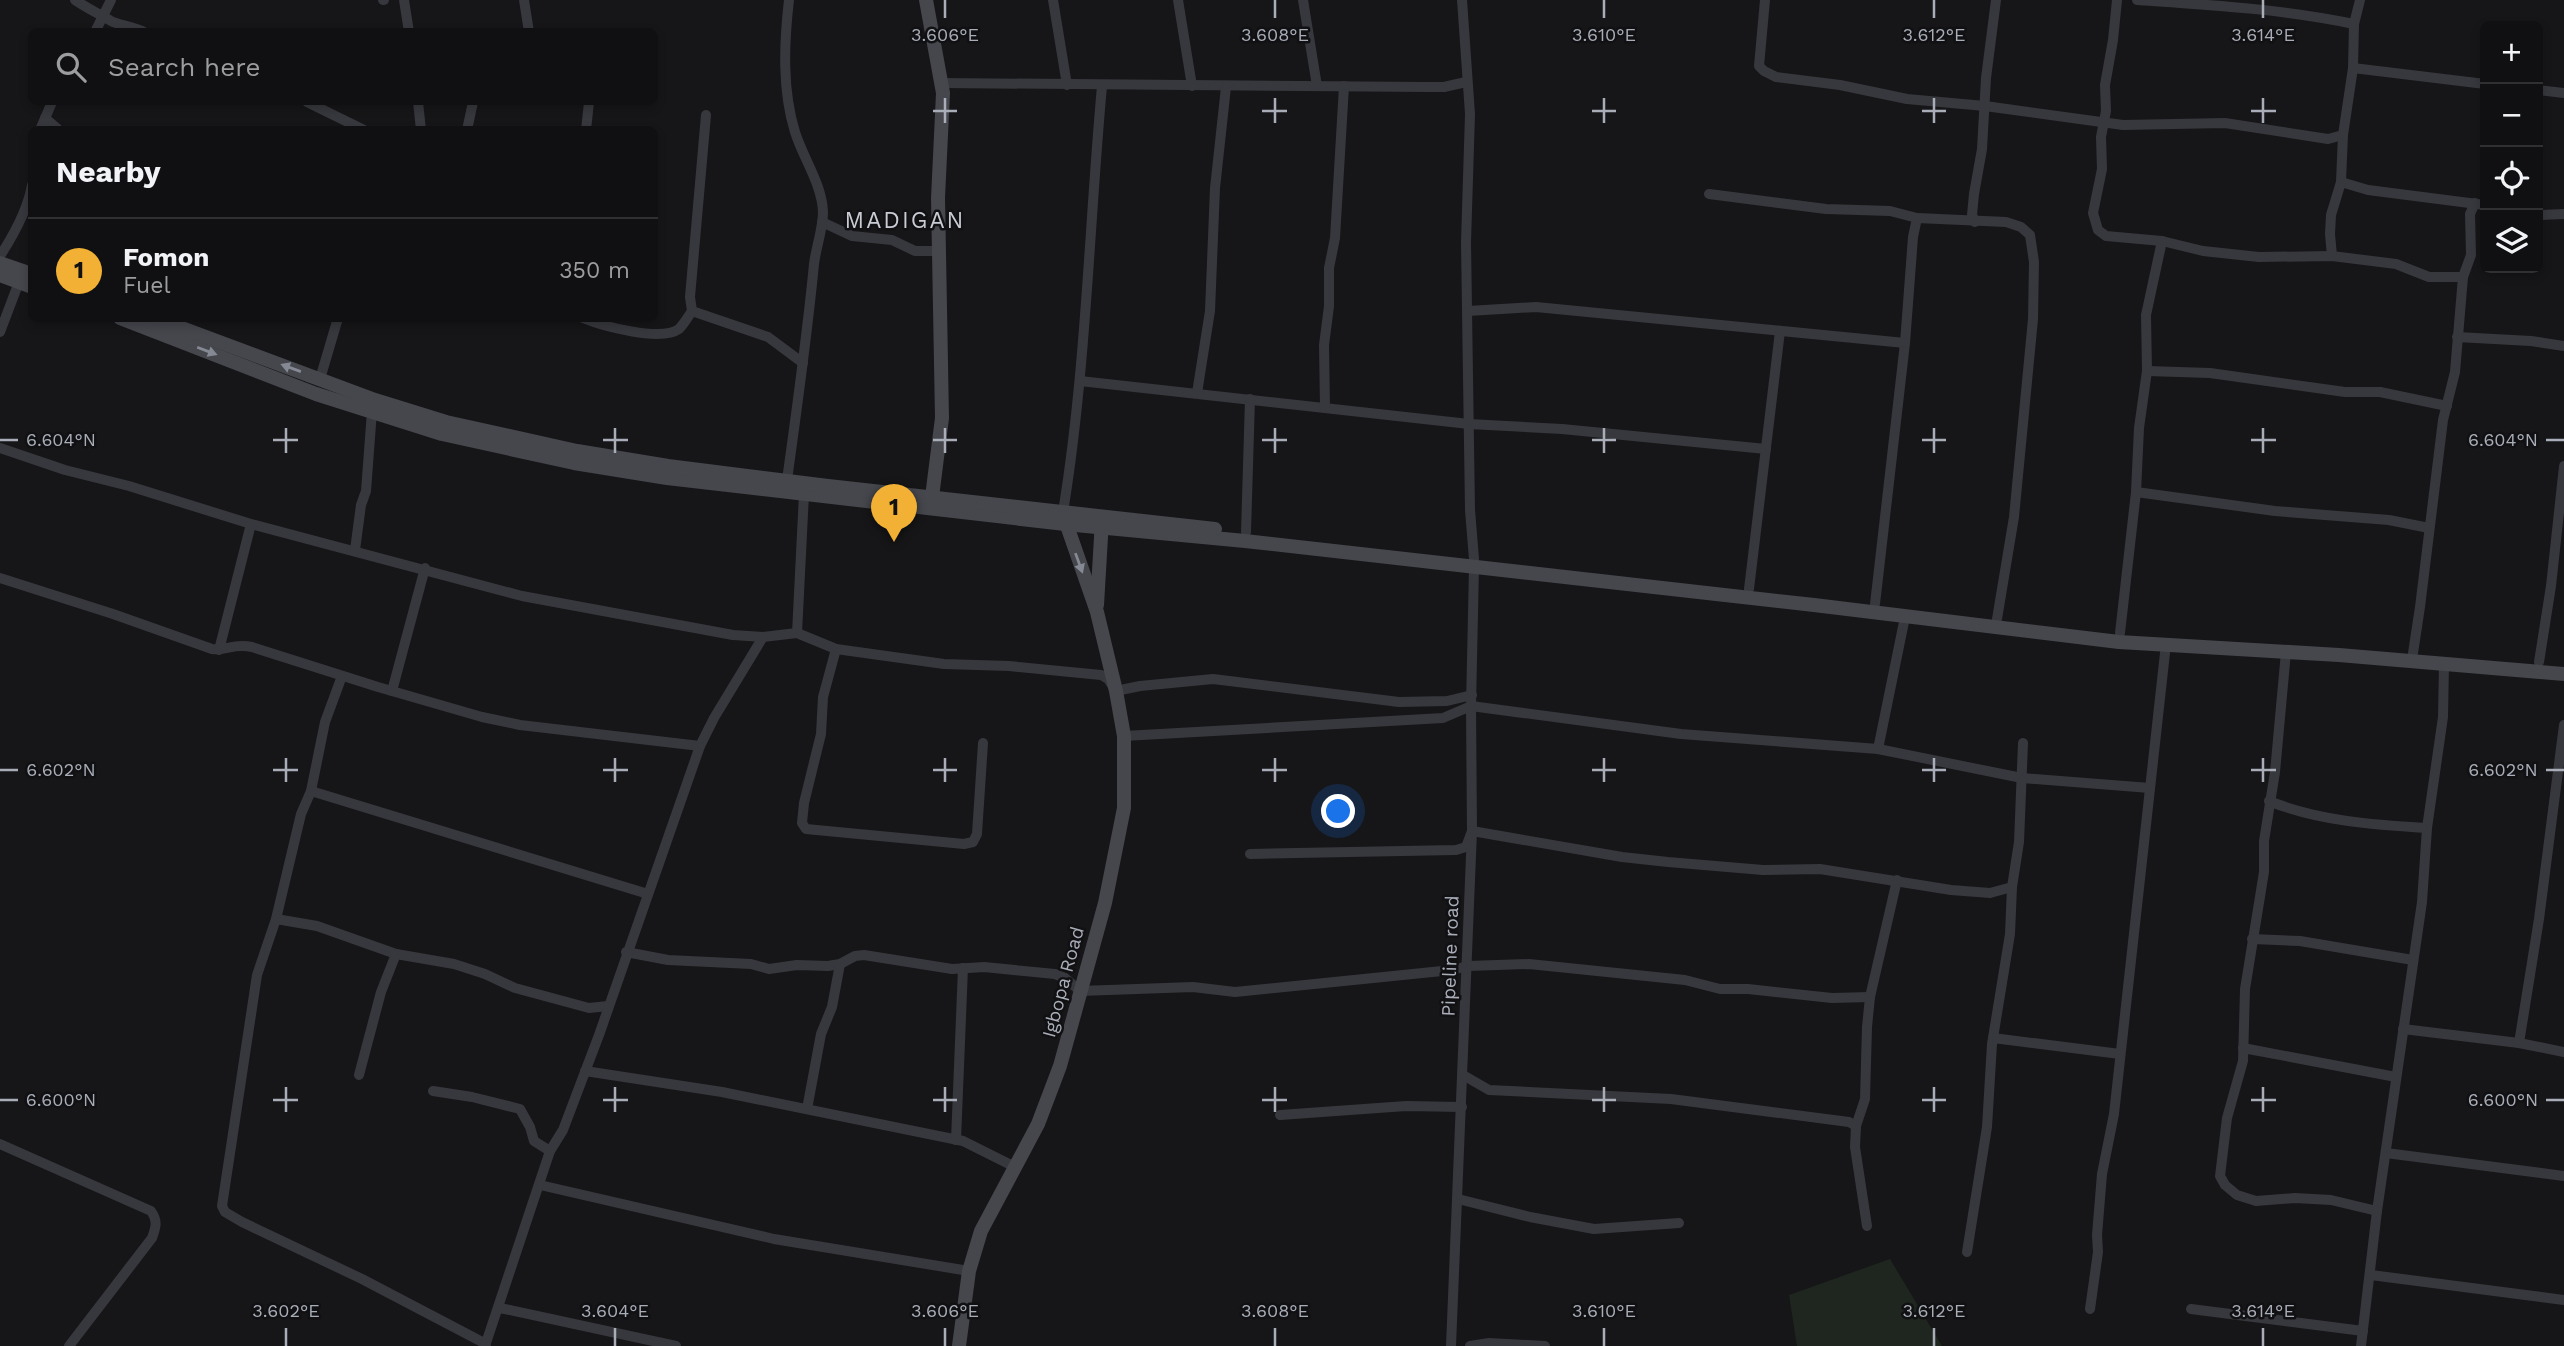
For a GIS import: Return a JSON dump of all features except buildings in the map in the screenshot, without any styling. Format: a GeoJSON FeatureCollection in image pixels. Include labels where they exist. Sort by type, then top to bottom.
{"type":"FeatureCollection","features":[{"type":"Feature","properties":{"kind":"main road"},"geometry":{"type":"LineString","coordinates":[[926,0],[942,83],[943,108],[938,185],[943,418],[932,497]]}},
{"type":"Feature","properties":{"kind":"main road"},"geometry":{"type":"LineString","coordinates":[[0,263],[27,281]]}},
{"type":"Feature","properties":{"kind":"main road"},"geometry":{"type":"LineString","coordinates":[[0,275],[27,281]]}},
{"type":"Feature","properties":{"kind":"main road"},"geometry":{"type":"LineString","coordinates":[[130,322],[316,394],[442,434],[575,463],[667,478],[804,494],[1246,532],[1474,563],[1749,589],[2120,633],[2339,646],[2564,665]]}},
{"type":"Feature","properties":{"kind":"main road"},"geometry":{"type":"LineString","coordinates":[[166,322],[375,400],[446,422],[550,445],[668,466],[932,497],[1064,518]]}},
{"type":"Feature","properties":{"kind":"main road"},"geometry":{"type":"LineString","coordinates":[[1064,518],[1097,612]]}},
{"type":"Feature","properties":{"kind":"main road"},"geometry":{"type":"LineString","coordinates":[[1102,521],[1474,563],[2119,642],[2564,674]]}},
{"type":"Feature","properties":{"kind":"main road"},"geometry":{"type":"LineString","coordinates":[[1097,612],[1102,521]]}},
{"type":"Feature","properties":{"kind":"main road","name":"Igbopa Road"},"geometry":{"type":"LineString","coordinates":[[959,1346],[969,1271],[981,1231],[1038,1124],[1060,1066],[1105,903],[1121,827],[1125,774],[1124,736],[1097,612]]}},
{"type":"Feature","properties":{"kind":"street"},"geometry":{"type":"LineString","coordinates":[[75,0],[86,9],[103,14],[113,22],[136,28]]}},
{"type":"Feature","properties":{"kind":"street"},"geometry":{"type":"LineString","coordinates":[[97,28],[111,0]]}},
{"type":"Feature","properties":{"kind":"street"},"geometry":{"type":"LineString","coordinates":[[404,0],[408,28]]}},
{"type":"Feature","properties":{"kind":"street"},"geometry":{"type":"LineString","coordinates":[[524,0],[528,28]]}},
{"type":"Feature","properties":{"kind":"street"},"geometry":{"type":"LineString","coordinates":[[787,481],[815,250],[822,222],[820,195],[794,132],[788,99],[785,37],[789,0]]}},
{"type":"Feature","properties":{"kind":"street"},"geometry":{"type":"LineString","coordinates":[[1053,0],[1067,85]]}},
{"type":"Feature","properties":{"kind":"street"},"geometry":{"type":"LineString","coordinates":[[1178,0],[1192,86]]}},
{"type":"Feature","properties":{"kind":"street"},"geometry":{"type":"LineString","coordinates":[[1303,0],[1317,86]]}},
{"type":"Feature","properties":{"kind":"street","name":"Pipeline road"},"geometry":{"type":"LineString","coordinates":[[1451,1346],[1472,831],[1474,563],[1470,510],[1466,242],[1469,114],[1462,0]]}},
{"type":"Feature","properties":{"kind":"street"},"geometry":{"type":"LineString","coordinates":[[1765,0],[1758,57],[1759,66],[1771,76],[1840,85],[1908,99],[2142,126],[2225,123],[2328,139],[2343,135]]}},
{"type":"Feature","properties":{"kind":"street"},"geometry":{"type":"LineString","coordinates":[[1975,222],[1973,204],[1996,0]]}},
{"type":"Feature","properties":{"kind":"street"},"geometry":{"type":"LineString","coordinates":[[2117,0],[2105,85],[2101,137],[2102,169],[2096,186],[2094,222],[2098,230],[2106,236],[2162,241],[2203,251],[2259,257],[2332,256],[2396,264],[2429,277],[2463,277]]}},
{"type":"Feature","properties":{"kind":"street"},"geometry":{"type":"LineString","coordinates":[[2137,0],[2235,3],[2354,24]]}},
{"type":"Feature","properties":{"kind":"street"},"geometry":{"type":"LineString","coordinates":[[2332,256],[2331,215],[2341,182],[2343,135],[2353,68],[2354,24],[2360,0]]}},
{"type":"Feature","properties":{"kind":"street"},"geometry":{"type":"LineString","coordinates":[[2353,68],[2480,83]]}},
{"type":"Feature","properties":{"kind":"street"},"geometry":{"type":"LineString","coordinates":[[942,83],[1444,87],[1466,82]]}},
{"type":"Feature","properties":{"kind":"street"},"geometry":{"type":"LineString","coordinates":[[1064,518],[1080,381],[1102,86]]}},
{"type":"Feature","properties":{"kind":"street"},"geometry":{"type":"LineString","coordinates":[[1325,408],[1324,345],[1329,306],[1329,268],[1335,238],[1344,86]]}},
{"type":"Feature","properties":{"kind":"street"},"geometry":{"type":"LineString","coordinates":[[1197,393],[1210,311],[1215,188],[1226,87]]}},
{"type":"Feature","properties":{"kind":"street"},"geometry":{"type":"LineString","coordinates":[[2543,91],[2564,93]]}},
{"type":"Feature","properties":{"kind":"street"},"geometry":{"type":"LineString","coordinates":[[42,126],[51,105]]}},
{"type":"Feature","properties":{"kind":"street"},"geometry":{"type":"LineString","coordinates":[[313,105],[356,126]]}},
{"type":"Feature","properties":{"kind":"street"},"geometry":{"type":"LineString","coordinates":[[418,105],[421,126]]}},
{"type":"Feature","properties":{"kind":"street"},"geometry":{"type":"LineString","coordinates":[[468,126],[472,105]]}},
{"type":"Feature","properties":{"kind":"street"},"geometry":{"type":"LineString","coordinates":[[586,126],[589,105]]}},
{"type":"Feature","properties":{"kind":"street"},"geometry":{"type":"LineString","coordinates":[[594,322],[613,329],[668,333],[681,327],[692,311],[690,297],[706,115]]}},
{"type":"Feature","properties":{"kind":"street"},"geometry":{"type":"LineString","coordinates":[[45,118],[54,126]]}},
{"type":"Feature","properties":{"kind":"street"},"geometry":{"type":"LineString","coordinates":[[2341,182],[2368,190],[2480,204]]}},
{"type":"Feature","properties":{"kind":"street"},"geometry":{"type":"LineString","coordinates":[[1709,194],[1826,209],[1890,211],[1917,218],[2006,222],[2021,227],[2029,235],[2034,262],[2033,319],[2014,517],[1997,619]]}},
{"type":"Feature","properties":{"kind":"street"},"geometry":{"type":"LineString","coordinates":[[0,257],[15,232],[28,199]]}},
{"type":"Feature","properties":{"kind":"street"},"geometry":{"type":"LineString","coordinates":[[2413,653],[2443,420],[2455,372],[2463,277],[2471,255],[2470,214],[2480,204]]}},
{"type":"Feature","properties":{"kind":"street"},"geometry":{"type":"LineString","coordinates":[[2543,215],[2564,214]]}},
{"type":"Feature","properties":{"kind":"street"},"geometry":{"type":"LineString","coordinates":[[1875,604],[1917,218]]}},
{"type":"Feature","properties":{"kind":"street"},"geometry":{"type":"LineString","coordinates":[[822,222],[852,236],[892,240],[915,251],[938,251]]}},
{"type":"Feature","properties":{"kind":"street"},"geometry":{"type":"LineString","coordinates":[[2120,633],[2136,492],[2139,428],[2147,371],[2146,315],[2162,241]]}},
{"type":"Feature","properties":{"kind":"street"},"geometry":{"type":"LineString","coordinates":[[0,332],[27,281]]}},
{"type":"Feature","properties":{"kind":"street"},"geometry":{"type":"LineString","coordinates":[[1468,311],[1536,307],[1905,343]]}},
{"type":"Feature","properties":{"kind":"street"},"geometry":{"type":"LineString","coordinates":[[692,311],[768,337],[803,363]]}},
{"type":"Feature","properties":{"kind":"street"},"geometry":{"type":"LineString","coordinates":[[320,379],[337,322]]}},
{"type":"Feature","properties":{"kind":"street"},"geometry":{"type":"LineString","coordinates":[[1749,589],[1780,331]]}},
{"type":"Feature","properties":{"kind":"street"},"geometry":{"type":"LineString","coordinates":[[2457,337],[2531,341],[2564,346]]}},
{"type":"Feature","properties":{"kind":"street"},"geometry":{"type":"LineString","coordinates":[[2147,371],[2210,373],[2345,392],[2381,392],[2447,406]]}},
{"type":"Feature","properties":{"kind":"street"},"geometry":{"type":"LineString","coordinates":[[1080,381],[1469,424],[1562,429],[1766,450]]}},
{"type":"Feature","properties":{"kind":"street"},"geometry":{"type":"LineString","coordinates":[[1246,532],[1250,399]]}},
{"type":"Feature","properties":{"kind":"street"},"geometry":{"type":"LineString","coordinates":[[355,550],[361,505],[366,491],[372,411]]}},
{"type":"Feature","properties":{"kind":"street"},"geometry":{"type":"LineString","coordinates":[[0,448],[65,470],[129,486],[251,524],[425,568],[522,596],[733,635],[763,637],[797,633],[836,649],[944,664],[1009,666],[1101,675],[1108,679],[1116,691],[1140,685],[1213,679],[1392,701],[1471,700],[1681,734],[1878,749],[2022,778],[2150,788]]}},
{"type":"Feature","properties":{"kind":"street"},"geometry":{"type":"LineString","coordinates":[[2539,662],[2561,525],[2564,466]]}},
{"type":"Feature","properties":{"kind":"street"},"geometry":{"type":"LineString","coordinates":[[2136,492],[2275,512],[2389,520],[2429,528]]}},
{"type":"Feature","properties":{"kind":"street"},"geometry":{"type":"LineString","coordinates":[[797,633],[804,494]]}},
{"type":"Feature","properties":{"kind":"street"},"geometry":{"type":"LineString","coordinates":[[219,650],[251,524]]}},
{"type":"Feature","properties":{"kind":"street"},"geometry":{"type":"LineString","coordinates":[[392,691],[425,568]]}},
{"type":"Feature","properties":{"kind":"street"},"geometry":{"type":"LineString","coordinates":[[0,578],[113,614],[206,648],[219,650],[237,644],[252,647],[482,717],[700,746]]}},
{"type":"Feature","properties":{"kind":"street"},"geometry":{"type":"LineString","coordinates":[[1878,749],[1905,617]]}},
{"type":"Feature","properties":{"kind":"street"},"geometry":{"type":"LineString","coordinates":[[342,676],[325,722],[311,791],[301,814],[276,919],[255,987],[222,1206],[225,1212],[242,1222],[362,1279],[486,1345],[550,1152],[563,1130],[585,1071],[700,746],[763,637]]}},
{"type":"Feature","properties":{"kind":"street"},"geometry":{"type":"LineString","coordinates":[[2090,1309],[2098,1252],[2102,1174],[2114,1114],[2166,644]]}},
{"type":"Feature","properties":{"kind":"street"},"geometry":{"type":"LineString","coordinates":[[836,649],[824,697],[821,734],[804,803],[802,823],[806,829],[964,844],[973,842],[977,834],[983,743]]}},
{"type":"Feature","properties":{"kind":"street"},"geometry":{"type":"LineString","coordinates":[[2286,652],[2275,772],[2263,853],[2264,872],[2245,989],[2243,1048],[2238,1083],[2227,1118],[2220,1176],[2225,1185],[2237,1195],[2256,1200],[2331,1200],[2377,1211]]}},
{"type":"Feature","properties":{"kind":"street"},"geometry":{"type":"LineString","coordinates":[[2361,1346],[2377,1211],[2422,902],[2427,828],[2443,717],[2444,664]]}},
{"type":"Feature","properties":{"kind":"street"},"geometry":{"type":"LineString","coordinates":[[1124,736],[1443,719],[1471,700]]}},
{"type":"Feature","properties":{"kind":"street"},"geometry":{"type":"LineString","coordinates":[[2519,1043],[2539,919],[2564,725]]}},
{"type":"Feature","properties":{"kind":"street"},"geometry":{"type":"LineString","coordinates":[[1967,1252],[1987,1127],[1993,1038],[2010,934],[2012,887],[2019,842],[2024,743]]}},
{"type":"Feature","properties":{"kind":"street"},"geometry":{"type":"LineString","coordinates":[[311,791],[648,894]]}},
{"type":"Feature","properties":{"kind":"street"},"geometry":{"type":"LineString","coordinates":[[2269,801],[2297,812],[2427,828]]}},
{"type":"Feature","properties":{"kind":"street"},"geometry":{"type":"LineString","coordinates":[[1251,854],[1456,849],[1466,847],[1472,831],[1622,857],[1668,862],[1763,870],[1820,869],[1951,890],[1990,893],[2012,887]]}},
{"type":"Feature","properties":{"kind":"street"},"geometry":{"type":"LineString","coordinates":[[1867,1226],[1855,1147],[1856,1126],[1865,1099],[1870,997],[1897,880]]}},
{"type":"Feature","properties":{"kind":"street"},"geometry":{"type":"LineString","coordinates":[[276,919],[317,926],[396,954],[454,964],[515,988],[589,1008],[608,1006]]}},
{"type":"Feature","properties":{"kind":"street"},"geometry":{"type":"LineString","coordinates":[[2252,939],[2300,942],[2413,960]]}},
{"type":"Feature","properties":{"kind":"street"},"geometry":{"type":"LineString","coordinates":[[626,952],[668,960],[751,964],[769,969],[791,965],[840,964],[855,956],[864,956],[952,969],[984,967],[1055,974],[1065,978],[1080,991],[1193,987],[1236,992],[1452,970],[1468,966],[1529,964],[1685,980],[1720,989],[1748,989],[1832,998],[1870,997]]}},
{"type":"Feature","properties":{"kind":"street"},"geometry":{"type":"LineString","coordinates":[[359,1075],[381,992],[396,954]]}},
{"type":"Feature","properties":{"kind":"street"},"geometry":{"type":"LineString","coordinates":[[807,1110],[821,1034],[832,1007],[840,964]]}},
{"type":"Feature","properties":{"kind":"street"},"geometry":{"type":"LineString","coordinates":[[956,1140],[963,968]]}},
{"type":"Feature","properties":{"kind":"street"},"geometry":{"type":"LineString","coordinates":[[2403,1029],[2519,1043],[2564,1052]]}},
{"type":"Feature","properties":{"kind":"street"},"geometry":{"type":"LineString","coordinates":[[1993,1038],[2120,1054]]}},
{"type":"Feature","properties":{"kind":"street"},"geometry":{"type":"LineString","coordinates":[[2243,1048],[2396,1077]]}},
{"type":"Feature","properties":{"kind":"street"},"geometry":{"type":"LineString","coordinates":[[585,1071],[722,1092],[956,1140],[1015,1167]]}},
{"type":"Feature","properties":{"kind":"street"},"geometry":{"type":"LineString","coordinates":[[1463,1075],[1489,1090],[1671,1099],[1849,1122],[1856,1126]]}},
{"type":"Feature","properties":{"kind":"street"},"geometry":{"type":"LineString","coordinates":[[433,1091],[520,1109],[534,1141],[550,1152]]}},
{"type":"Feature","properties":{"kind":"street"},"geometry":{"type":"LineString","coordinates":[[1280,1115],[1406,1107],[1462,1107]]}},
{"type":"Feature","properties":{"kind":"street"},"geometry":{"type":"LineString","coordinates":[[0,1144],[151,1211],[156,1218],[152,1238],[69,1346]]}},
{"type":"Feature","properties":{"kind":"street"},"geometry":{"type":"LineString","coordinates":[[2386,1153],[2564,1176]]}},
{"type":"Feature","properties":{"kind":"street"},"geometry":{"type":"LineString","coordinates":[[540,1185],[774,1239],[969,1271]]}},
{"type":"Feature","properties":{"kind":"street"},"geometry":{"type":"LineString","coordinates":[[1458,1199],[1530,1217],[1594,1228],[1679,1223]]}},
{"type":"Feature","properties":{"kind":"street"},"geometry":{"type":"LineString","coordinates":[[2371,1275],[2564,1300]]}},
{"type":"Feature","properties":{"kind":"street"},"geometry":{"type":"LineString","coordinates":[[500,1308],[676,1346]]}},
{"type":"Feature","properties":{"kind":"street"},"geometry":{"type":"LineString","coordinates":[[2191,1309],[2363,1331]]}},
{"type":"Feature","properties":{"kind":"street"},"geometry":{"type":"LineString","coordinates":[[1470,1346],[1489,1343],[1545,1346]]}},
{"type":"Feature","properties":{"kind":"shaded area"},"geometry":{"type":"Polygon","coordinates":[[[1890,1259],[1942,1346],[1797,1346],[1789,1295],[1890,1259]]]}},
{"type":"Feature","properties":{"kind":"place","name":"Fomon"},"geometry":{"type":"Point","coordinates":[894,542]}},
{"type":"Feature","properties":{"kind":"district","name":"MADIGAN"},"geometry":{"type":"Point","coordinates":[905,220]}}]}
